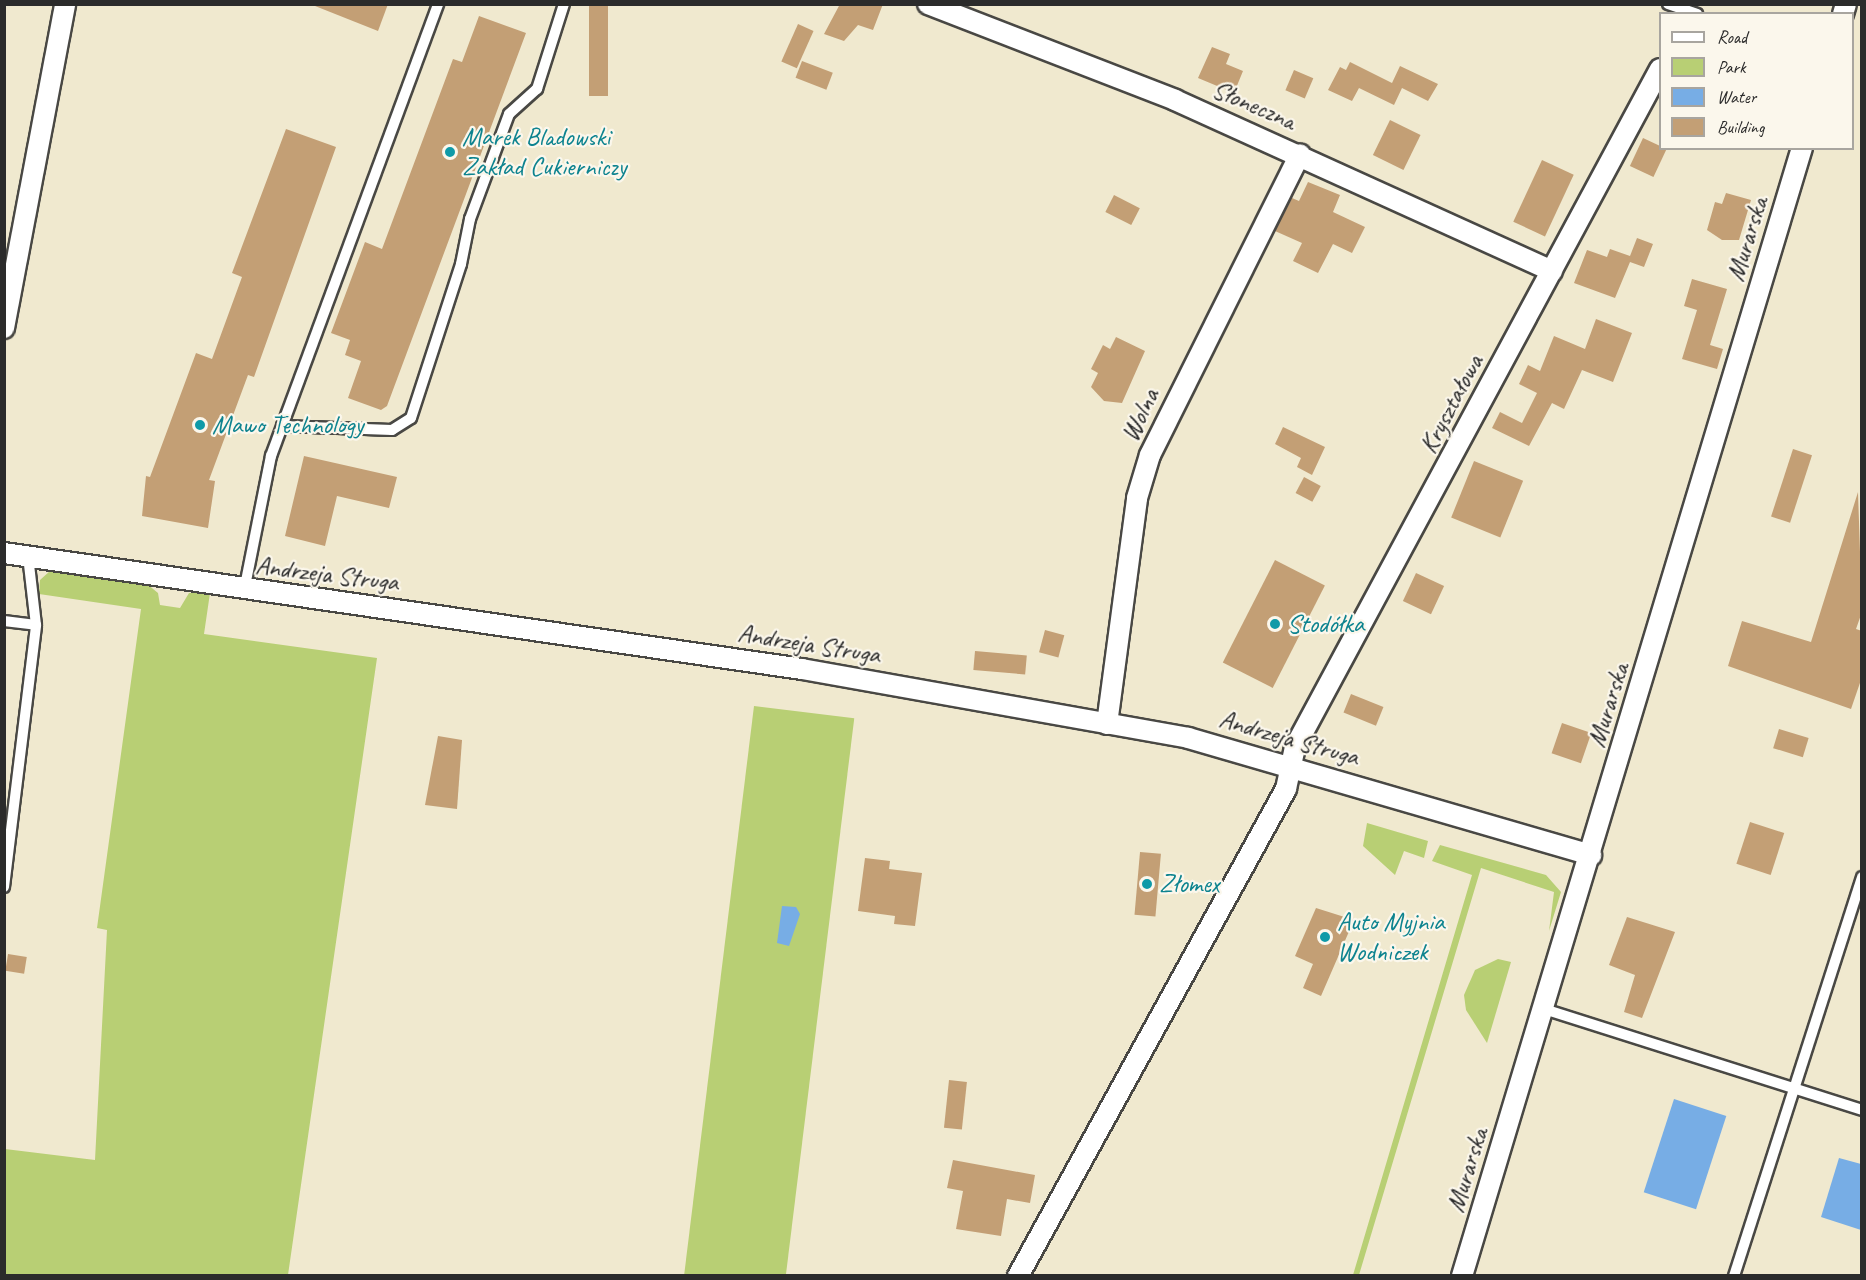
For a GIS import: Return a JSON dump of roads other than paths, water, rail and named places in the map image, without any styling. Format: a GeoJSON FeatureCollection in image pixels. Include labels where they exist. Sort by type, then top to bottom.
{"type":"FeatureCollection","features":[{"type":"Feature","properties":{"kind":"street"},"geometry":{"type":"LineString","coordinates":[[4,328],[65,4]]}},
{"type":"Feature","properties":{"kind":"street","name":"Słoneczna"},"geometry":{"type":"LineString","coordinates":[[928,4],[1300,154],[1552,271]]}},
{"type":"Feature","properties":{"kind":"street","name":"Kryształowa"},"geometry":{"type":"LineString","coordinates":[[1018,1275],[1286,789],[1295,747],[1659,71]]}},
{"type":"Feature","properties":{"kind":"street","name":"Murarska"},"geometry":{"type":"LineString","coordinates":[[1462,1275],[1591,855],[1801,150]]}},
{"type":"Feature","properties":{"kind":"street","name":"Wolna"},"geometry":{"type":"LineString","coordinates":[[1107,724],[1137,498],[1150,455],[1300,154]]}},
{"type":"Feature","properties":{"kind":"street","name":"Andrzeja Struga"},"geometry":{"type":"LineString","coordinates":[[4,553],[244,591],[791,667],[1107,724],[1291,765],[1591,855]]}},
{"type":"Feature","properties":{"kind":"lane"},"geometry":{"type":"LineString","coordinates":[[244,591],[282,426],[438,4]]}},
{"type":"Feature","properties":{"kind":"lane"},"geometry":{"type":"LineString","coordinates":[[282,426],[392,430],[411,418],[474,209],[509,114],[537,89],[564,4]]}},
{"type":"Feature","properties":{"kind":"lane"},"geometry":{"type":"LineString","coordinates":[[1668,4],[1691,12]]}},
{"type":"Feature","properties":{"kind":"lane"},"geometry":{"type":"LineString","coordinates":[[4,887],[36,625],[28,556]]}},
{"type":"Feature","properties":{"kind":"lane"},"geometry":{"type":"LineString","coordinates":[[4,621],[36,625]]}},
{"type":"Feature","properties":{"kind":"lane"},"geometry":{"type":"LineString","coordinates":[[1734,1275],[1862,877]]}},
{"type":"Feature","properties":{"kind":"lane"},"geometry":{"type":"LineString","coordinates":[[1544,1009],[1862,1110]]}},
{"type":"Feature","properties":{"kind":"water"},"geometry":{"type":"Polygon","coordinates":[[[782,906],[796,907],[800,914],[789,946],[777,943],[782,906]]]}},
{"type":"Feature","properties":{"kind":"water"},"geometry":{"type":"Polygon","coordinates":[[[1674,1099],[1726,1116],[1696,1209],[1644,1192],[1674,1099]]]}},
{"type":"Feature","properties":{"kind":"water"},"geometry":{"type":"Polygon","coordinates":[[[1839,1158],[1861,1164],[1861,1230],[1821,1217],[1839,1158]]]}},
{"type":"Feature","properties":{"kind":"place","name":"Marek Bladowski Zakład Cukierniczy"},"geometry":{"type":"Point","coordinates":[450,152]}},
{"type":"Feature","properties":{"kind":"place","name":"Mawo Technology"},"geometry":{"type":"Point","coordinates":[200,425]}},
{"type":"Feature","properties":{"kind":"place","name":"Stodółka"},"geometry":{"type":"Point","coordinates":[1275,624]}},
{"type":"Feature","properties":{"kind":"place","name":"Złomex"},"geometry":{"type":"Point","coordinates":[1147,884]}},
{"type":"Feature","properties":{"kind":"place","name":"Auto Myjnia Wodniczek"},"geometry":{"type":"Point","coordinates":[1325,937]}}]}
